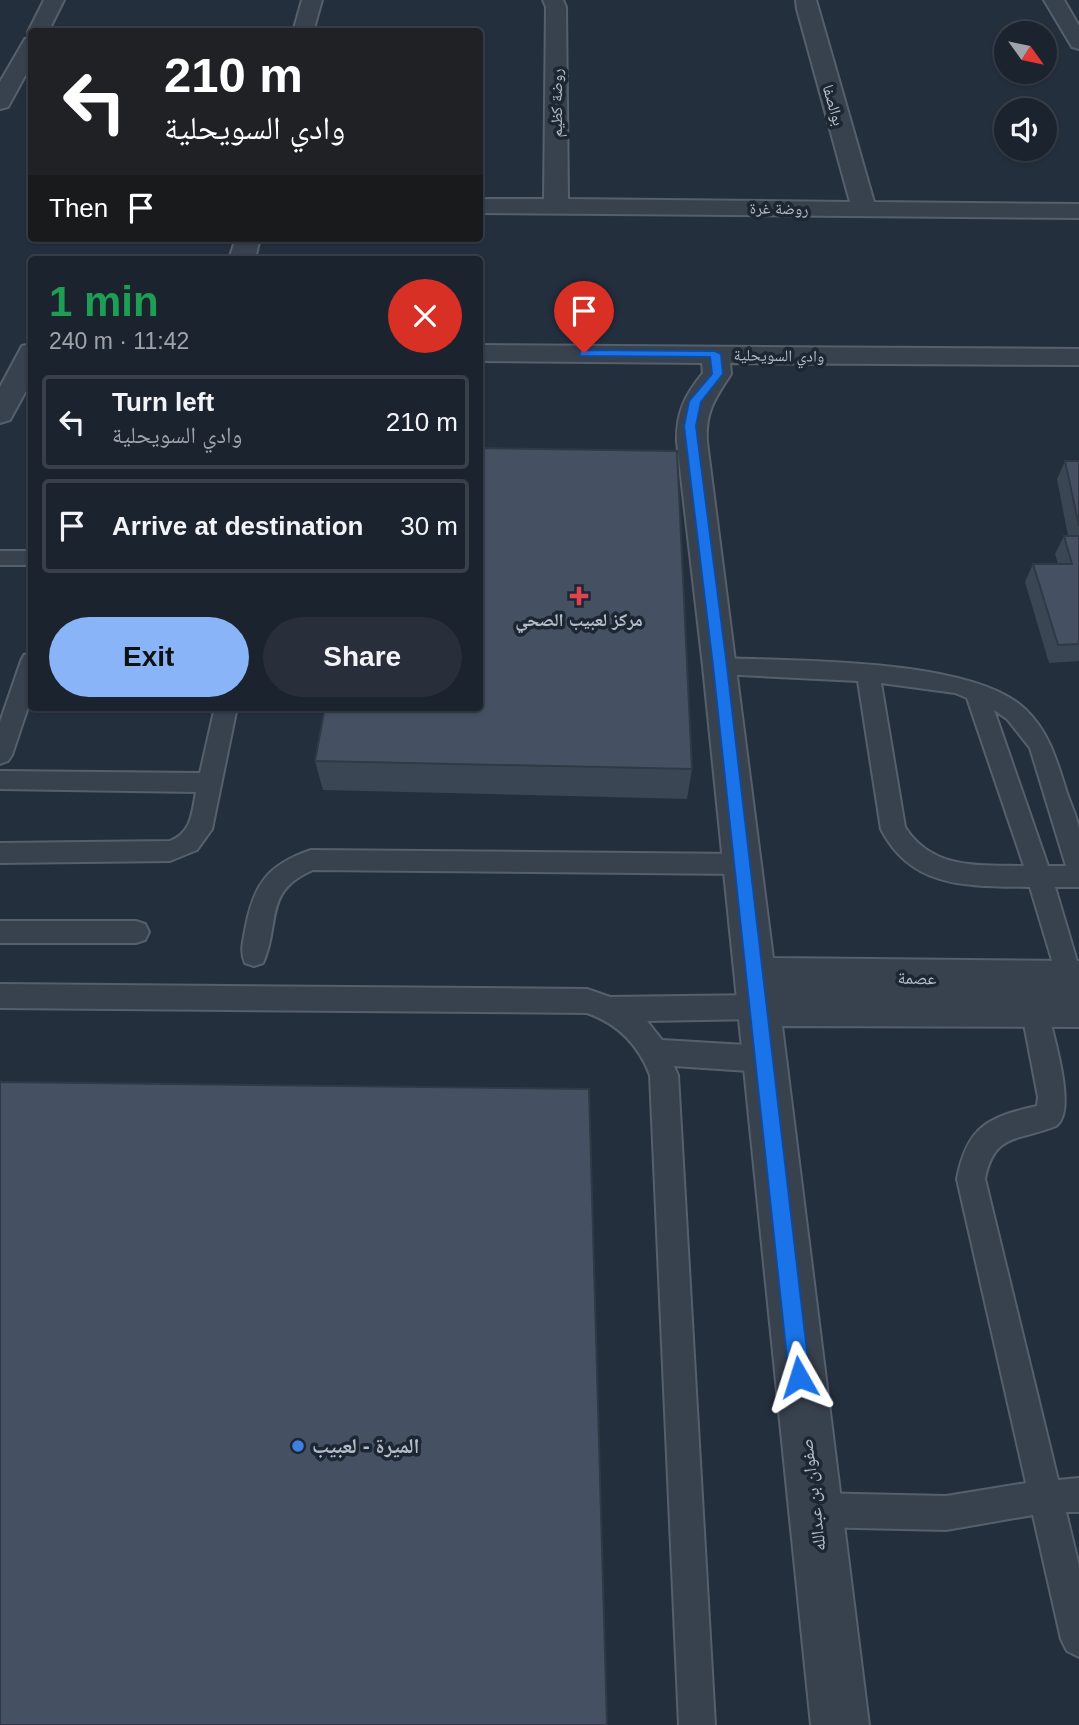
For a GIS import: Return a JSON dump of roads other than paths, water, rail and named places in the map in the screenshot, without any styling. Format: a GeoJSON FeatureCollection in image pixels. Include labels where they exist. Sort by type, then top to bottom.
{"type":"FeatureCollection","features":[{"type":"Feature","properties":{"kind":"street"},"geometry":{"type":"LineString","coordinates":[[40,28],[54,0]]}},
{"type":"Feature","properties":{"kind":"street"},"geometry":{"type":"LineString","coordinates":[[304,28],[312,0]]}},
{"type":"Feature","properties":{"kind":"street","name":"روضة كظيم"},"geometry":{"type":"LineString","coordinates":[[553,0],[556,7],[556,206]]}},
{"type":"Feature","properties":{"kind":"street","name":"بوالصفا"},"geometry":{"type":"LineString","coordinates":[[806,0],[864,209]]}},
{"type":"Feature","properties":{"kind":"street"},"geometry":{"type":"LineString","coordinates":[[1054,0],[1079,43]]}},
{"type":"Feature","properties":{"kind":"street"},"geometry":{"type":"LineString","coordinates":[[0,102],[28,50]]}},
{"type":"Feature","properties":{"kind":"street","name":"روضة غرة"},"geometry":{"type":"LineString","coordinates":[[483,206],[1079,211]]}},
{"type":"Feature","properties":{"kind":"street","name":"وادي السويحلية"},"geometry":{"type":"LineString","coordinates":[[483,353],[1079,376]]}},
{"type":"Feature","properties":{"kind":"street","name":"وادي السويحلية"},"geometry":{"type":"LineString","coordinates":[[483,373],[716,364],[1079,357]]}},
{"type":"Feature","properties":{"kind":"street"},"geometry":{"type":"LineString","coordinates":[[0,414],[20,360]]}},
{"type":"Feature","properties":{"kind":"street","name":"صفوان بن عبدالله"},"geometry":{"type":"LineString","coordinates":[[716,364],[695,401],[690,426],[720,666],[840,1725]]}},
{"type":"Feature","properties":{"kind":"street","name":"عصمة"},"geometry":{"type":"LineString","coordinates":[[756,992],[1076,989]]}},
{"type":"Feature","properties":{"kind":"street","name":"عصمة"},"geometry":{"type":"LineString","coordinates":[[756,992],[1034,1008],[1076,989]]}},
{"type":"Feature","properties":{"kind":"lane"},"geometry":{"type":"LineString","coordinates":[[0,558],[28,558]]}},
{"type":"Feature","properties":{"kind":"lane"},"geometry":{"type":"LineString","coordinates":[[0,574],[28,574]]}},
{"type":"Feature","properties":{"kind":"lane"},"geometry":{"type":"LineString","coordinates":[[720,666],[868,673],[958,685],[976,691],[1015,713],[1041,746],[1079,868]]}},
{"type":"Feature","properties":{"kind":"lane"},"geometry":{"type":"LineString","coordinates":[[868,673],[893,829],[901,843],[921,860],[946,872],[1079,877]]}},
{"type":"Feature","properties":{"kind":"lane"},"geometry":{"type":"LineString","coordinates":[[1,747],[6,720],[27,688]]}},
{"type":"Feature","properties":{"kind":"lane"},"geometry":{"type":"LineString","coordinates":[[976,691],[1076,989]]}},
{"type":"Feature","properties":{"kind":"lane"},"geometry":{"type":"LineString","coordinates":[[0,853],[170,851],[184,847],[194,839],[200,829],[225,711]]}},
{"type":"Feature","properties":{"kind":"lane"},"geometry":{"type":"LineString","coordinates":[[0,780],[210,783]]}},
{"type":"Feature","properties":{"kind":"lane"},"geometry":{"type":"LineString","coordinates":[[254,955],[267,891],[278,877],[293,866],[311,860],[741,864]]}},
{"type":"Feature","properties":{"kind":"lane"},"geometry":{"type":"LineString","coordinates":[[0,932],[136,933]]}},
{"type":"Feature","properties":{"kind":"lane"},"geometry":{"type":"LineString","coordinates":[[611,1009],[756,992]]}},
{"type":"Feature","properties":{"kind":"lane"},"geometry":{"type":"LineString","coordinates":[[0,996],[587,1001],[611,1009],[638,1027],[656,1052],[664,1075],[696,1725]]}},
{"type":"Feature","properties":{"kind":"lane"},"geometry":{"type":"LineString","coordinates":[[1034,1008],[1052,1097],[1050,1114],[1038,1121],[1016,1123],[997,1130],[983,1143],[974,1159],[971,1179],[1079,1639]]}},
{"type":"Feature","properties":{"kind":"lane"},"geometry":{"type":"LineString","coordinates":[[656,1052],[763,1059]]}},
{"type":"Feature","properties":{"kind":"lane"},"geometry":{"type":"LineString","coordinates":[[814,1510],[946,1513],[1044,1497],[1079,1495]]}},
{"type":"Feature","properties":{"kind":"place","name":"مركز لعبيب الصحي"},"geometry":{"type":"Point","coordinates":[579,596]}},
{"type":"Feature","properties":{"kind":"place","name":"الميرة - لعبيب"},"geometry":{"type":"Point","coordinates":[298,1446]}}]}
